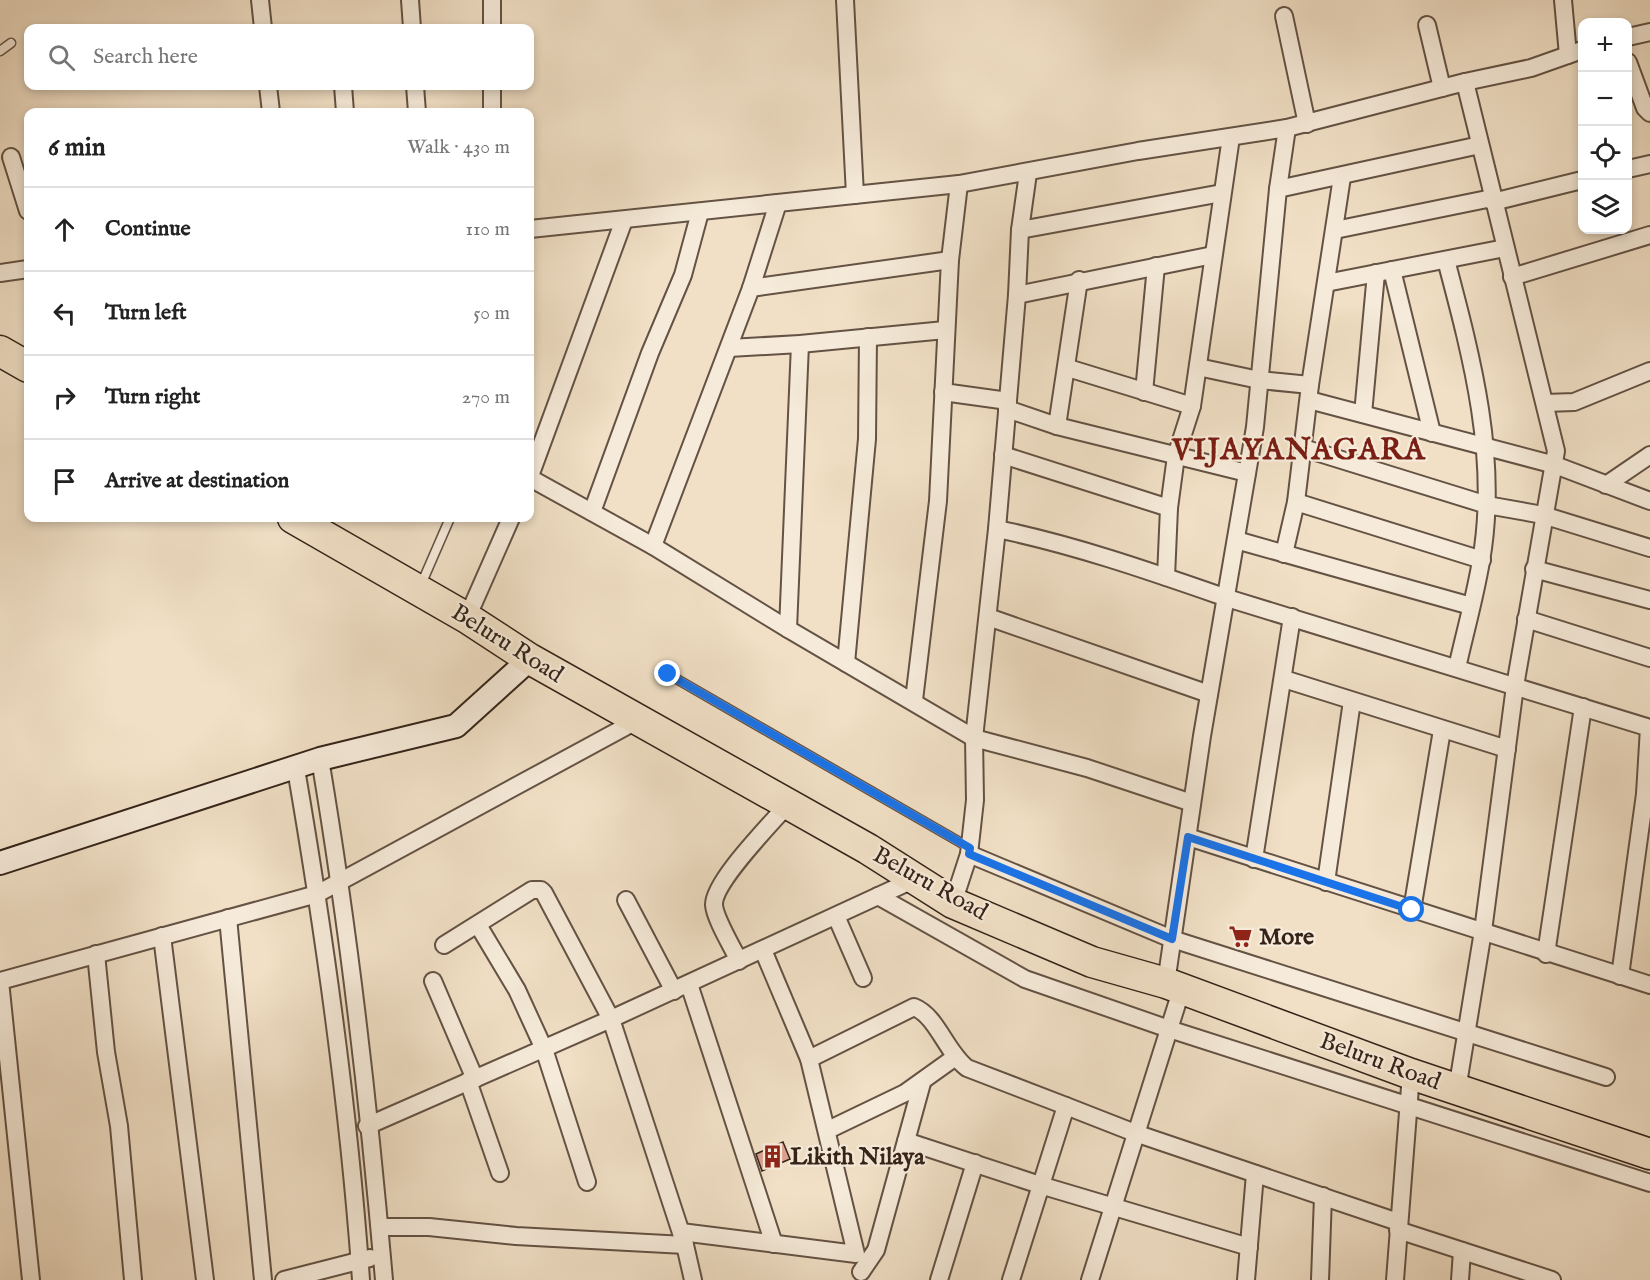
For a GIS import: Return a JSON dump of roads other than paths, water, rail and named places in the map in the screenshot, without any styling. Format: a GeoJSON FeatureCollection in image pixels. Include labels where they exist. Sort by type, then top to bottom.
{"type":"FeatureCollection","features":[{"type":"Feature","properties":{"kind":"highway"},"geometry":{"type":"LineString","coordinates":[[0,351],[24,365]]}},
{"type":"Feature","properties":{"kind":"highway","name":"Beluru Road"},"geometry":{"type":"LineString","coordinates":[[306,522],[467,618],[530,659],[788,804],[953,903],[1092,962],[1174,985],[1457,1090],[1650,1154]]}},
{"type":"Feature","properties":{"kind":"street"},"geometry":{"type":"LineString","coordinates":[[260,0],[263,24]]}},
{"type":"Feature","properties":{"kind":"street"},"geometry":{"type":"LineString","coordinates":[[410,0],[412,24]]}},
{"type":"Feature","properties":{"kind":"street"},"geometry":{"type":"LineString","coordinates":[[492,0],[492,24]]}},
{"type":"Feature","properties":{"kind":"street"},"geometry":{"type":"LineString","coordinates":[[845,0],[855,195]]}},
{"type":"Feature","properties":{"kind":"street"},"geometry":{"type":"LineString","coordinates":[[534,229],[959,184],[1307,124],[1465,82],[1531,68],[1575,52],[1563,0]]}},
{"type":"Feature","properties":{"kind":"street"},"geometry":{"type":"LineString","coordinates":[[1284,16],[1307,124]]}},
{"type":"Feature","properties":{"kind":"street"},"geometry":{"type":"LineString","coordinates":[[1427,25],[1442,88]]}},
{"type":"Feature","properties":{"kind":"street"},"geometry":{"type":"LineString","coordinates":[[1632,36],[1650,32]]}},
{"type":"Feature","properties":{"kind":"street"},"geometry":{"type":"LineString","coordinates":[[1632,72],[1645,108],[1650,113]]}},
{"type":"Feature","properties":{"kind":"street"},"geometry":{"type":"LineString","coordinates":[[1457,1090],[1483,931],[1515,686],[1543,515],[1555,465],[1556,451],[1465,82]]}},
{"type":"Feature","properties":{"kind":"street"},"geometry":{"type":"LineString","coordinates":[[268,90],[271,108]]}},
{"type":"Feature","properties":{"kind":"street"},"geometry":{"type":"LineString","coordinates":[[343,90],[345,108]]}},
{"type":"Feature","properties":{"kind":"street"},"geometry":{"type":"LineString","coordinates":[[415,90],[417,108]]}},
{"type":"Feature","properties":{"kind":"street"},"geometry":{"type":"LineString","coordinates":[[492,90],[492,108]]}},
{"type":"Feature","properties":{"kind":"street"},"geometry":{"type":"LineString","coordinates":[[1090,1280],[1169,1029],[1174,985],[1172,939],[1209,694],[1247,473],[1259,380],[1278,189],[1287,128]]}},
{"type":"Feature","properties":{"kind":"street"},"geometry":{"type":"LineString","coordinates":[[1166,577],[1169,508],[1176,456],[1192,406],[1231,137]]}},
{"type":"Feature","properties":{"kind":"street"},"geometry":{"type":"LineString","coordinates":[[1278,189],[1342,177],[1480,145]]}},
{"type":"Feature","properties":{"kind":"street"},"geometry":{"type":"LineString","coordinates":[[11,157],[24,198]]}},
{"type":"Feature","properties":{"kind":"street"},"geometry":{"type":"LineString","coordinates":[[1632,168],[1650,164]]}},
{"type":"Feature","properties":{"kind":"street"},"geometry":{"type":"LineString","coordinates":[[953,903],[970,851],[975,800],[974,738],[997,529],[1017,295],[1020,230],[1028,173]]}},
{"type":"Feature","properties":{"kind":"street"},"geometry":{"type":"LineString","coordinates":[[1284,554],[1296,502],[1342,177]]}},
{"type":"Feature","properties":{"kind":"street"},"geometry":{"type":"LineString","coordinates":[[1335,230],[1493,200],[1578,181]]}},
{"type":"Feature","properties":{"kind":"street"},"geometry":{"type":"LineString","coordinates":[[914,700],[938,501],[945,330],[959,184]]}},
{"type":"Feature","properties":{"kind":"street"},"geometry":{"type":"LineString","coordinates":[[1020,230],[1222,193]]}},
{"type":"Feature","properties":{"kind":"street"},"geometry":{"type":"LineString","coordinates":[[652,546],[729,348],[778,203]]}},
{"type":"Feature","properties":{"kind":"street"},"geometry":{"type":"LineString","coordinates":[[592,512],[650,353],[683,275],[700,212]]}},
{"type":"Feature","properties":{"kind":"street"},"geometry":{"type":"LineString","coordinates":[[534,466],[624,220]]}},
{"type":"Feature","properties":{"kind":"street"},"geometry":{"type":"LineString","coordinates":[[1512,277],[1650,235]]}},
{"type":"Feature","properties":{"kind":"street"},"geometry":{"type":"LineString","coordinates":[[1326,283],[1505,248]]}},
{"type":"Feature","properties":{"kind":"street"},"geometry":{"type":"LineString","coordinates":[[1017,295],[1079,280],[1213,255]]}},
{"type":"Feature","properties":{"kind":"street"},"geometry":{"type":"LineString","coordinates":[[751,288],[950,260]]}},
{"type":"Feature","properties":{"kind":"street"},"geometry":{"type":"LineString","coordinates":[[1446,260],[1465,329],[1486,448],[1486,505],[1482,560],[1457,668]]}},
{"type":"Feature","properties":{"kind":"street"},"geometry":{"type":"LineString","coordinates":[[1144,392],[1156,266]]}},
{"type":"Feature","properties":{"kind":"street"},"geometry":{"type":"LineString","coordinates":[[0,273],[24,270]]}},
{"type":"Feature","properties":{"kind":"street"},"geometry":{"type":"LineString","coordinates":[[1363,414],[1384,272]]}},
{"type":"Feature","properties":{"kind":"street"},"geometry":{"type":"LineString","coordinates":[[1384,272],[1432,433]]}},
{"type":"Feature","properties":{"kind":"street"},"geometry":{"type":"LineString","coordinates":[[1057,426],[1068,368],[1079,280]]}},
{"type":"Feature","properties":{"kind":"street"},"geometry":{"type":"LineString","coordinates":[[729,348],[800,344],[945,330]]}},
{"type":"Feature","properties":{"kind":"street"},"geometry":{"type":"LineString","coordinates":[[846,663],[867,439],[868,337]]}},
{"type":"Feature","properties":{"kind":"street"},"geometry":{"type":"LineString","coordinates":[[788,629],[800,344]]}},
{"type":"Feature","properties":{"kind":"street"},"geometry":{"type":"LineString","coordinates":[[1198,367],[1310,392],[1363,414],[1555,465],[1650,501]]}},
{"type":"Feature","properties":{"kind":"street"},"geometry":{"type":"LineString","coordinates":[[1068,368],[1192,406]]}},
{"type":"Feature","properties":{"kind":"street"},"geometry":{"type":"LineString","coordinates":[[1545,403],[1574,402],[1650,371]]}},
{"type":"Feature","properties":{"kind":"street"},"geometry":{"type":"LineString","coordinates":[[943,392],[1008,405],[1057,426],[1247,473]]}},
{"type":"Feature","properties":{"kind":"street"},"geometry":{"type":"LineString","coordinates":[[1304,448],[1486,505],[1543,515],[1650,548]]}},
{"type":"Feature","properties":{"kind":"street"},"geometry":{"type":"LineString","coordinates":[[1004,455],[1169,508]]}},
{"type":"Feature","properties":{"kind":"street"},"geometry":{"type":"LineString","coordinates":[[1606,486],[1650,455]]}},
{"type":"Feature","properties":{"kind":"street"},"geometry":{"type":"LineString","coordinates":[[534,479],[652,546],[846,663],[914,700],[974,738],[1087,768],[1192,803]]}},
{"type":"Feature","properties":{"kind":"street"},"geometry":{"type":"LineString","coordinates":[[1296,502],[1482,560]]}},
{"type":"Feature","properties":{"kind":"street"},"geometry":{"type":"LineString","coordinates":[[467,618],[509,522]]}},
{"type":"Feature","properties":{"kind":"street"},"geometry":{"type":"LineString","coordinates":[[997,529],[1028,535],[1166,577],[1227,598],[1650,728],[1648,794],[1620,976]]}},
{"type":"Feature","properties":{"kind":"street"},"geometry":{"type":"LineString","coordinates":[[1236,540],[1471,606]]}},
{"type":"Feature","properties":{"kind":"street"},"geometry":{"type":"LineString","coordinates":[[1534,569],[1650,600]]}},
{"type":"Feature","properties":{"kind":"street"},"geometry":{"type":"LineString","coordinates":[[988,617],[1209,694]]}},
{"type":"Feature","properties":{"kind":"street"},"geometry":{"type":"LineString","coordinates":[[1254,859],[1284,680],[1292,617]]}},
{"type":"Feature","properties":{"kind":"street"},"geometry":{"type":"LineString","coordinates":[[1526,619],[1650,658]]}},
{"type":"Feature","properties":{"kind":"street"},"geometry":{"type":"LineString","coordinates":[[0,863],[26,852],[320,759],[456,726],[530,659]]}},
{"type":"Feature","properties":{"kind":"street"},"geometry":{"type":"LineString","coordinates":[[1284,680],[1507,749]]}},
{"type":"Feature","properties":{"kind":"street"},"geometry":{"type":"LineString","coordinates":[[1326,882],[1352,701]]}},
{"type":"Feature","properties":{"kind":"street"},"geometry":{"type":"LineString","coordinates":[[1546,954],[1583,707]]}},
{"type":"Feature","properties":{"kind":"street"},"geometry":{"type":"LineString","coordinates":[[31,1280],[0,981],[317,894],[638,720]]}},
{"type":"Feature","properties":{"kind":"street"},"geometry":{"type":"LineString","coordinates":[[1412,910],[1442,730]]}},
{"type":"Feature","properties":{"kind":"street"},"geometry":{"type":"LineString","coordinates":[[320,759],[341,883],[367,1126],[381,1227],[384,1280]]}},
{"type":"Feature","properties":{"kind":"street"},"geometry":{"type":"LineString","coordinates":[[296,768],[317,894],[334,1020],[361,1280]]}},
{"type":"Feature","properties":{"kind":"street"},"geometry":{"type":"LineString","coordinates":[[740,961],[715,909],[716,897],[734,866],[788,804]]}},
{"type":"Feature","properties":{"kind":"street"},"geometry":{"type":"LineString","coordinates":[[1188,837],[1483,931],[1546,954],[1650,985]]}},
{"type":"Feature","properties":{"kind":"street"},"geometry":{"type":"LineString","coordinates":[[970,851],[1172,939],[1606,1077]]}},
{"type":"Feature","properties":{"kind":"street"},"geometry":{"type":"LineString","coordinates":[[367,1126],[740,961],[915,879]]}},
{"type":"Feature","properties":{"kind":"street"},"geometry":{"type":"LineString","coordinates":[[444,945],[532,890],[541,890],[611,1019],[683,1239],[693,1280]]}},
{"type":"Feature","properties":{"kind":"street"},"geometry":{"type":"LineString","coordinates":[[878,896],[1025,979],[1169,1029],[1650,1183]]}},
{"type":"Feature","properties":{"kind":"street"},"geometry":{"type":"LineString","coordinates":[[626,900],[682,987],[774,1244]]}},
{"type":"Feature","properties":{"kind":"street"},"geometry":{"type":"LineString","coordinates":[[836,916],[863,978]]}},
{"type":"Feature","properties":{"kind":"street"},"geometry":{"type":"LineString","coordinates":[[228,918],[263,1280]]}},
{"type":"Feature","properties":{"kind":"street"},"geometry":{"type":"LineString","coordinates":[[478,925],[518,990],[544,1049],[587,1182]]}},
{"type":"Feature","properties":{"kind":"street"},"geometry":{"type":"LineString","coordinates":[[162,936],[204,1280]]}},
{"type":"Feature","properties":{"kind":"street"},"geometry":{"type":"LineString","coordinates":[[763,950],[809,1059],[862,1276]]}},
{"type":"Feature","properties":{"kind":"street"},"geometry":{"type":"LineString","coordinates":[[96,954],[106,1052],[119,1126],[133,1280]]}},
{"type":"Feature","properties":{"kind":"street"},"geometry":{"type":"LineString","coordinates":[[433,981],[472,1080],[500,1173]]}},
{"type":"Feature","properties":{"kind":"street"},"geometry":{"type":"LineString","coordinates":[[809,1059],[914,1007],[934,1024],[954,1058],[967,1068],[1135,1133],[1323,1196],[1462,1251],[1552,1280]]}},
{"type":"Feature","properties":{"kind":"street"},"geometry":{"type":"LineString","coordinates":[[828,1130],[922,1083],[954,1058]]}},
{"type":"Feature","properties":{"kind":"street"},"geometry":{"type":"LineString","coordinates":[[1395,1280],[1412,1074]]}},
{"type":"Feature","properties":{"kind":"street"},"geometry":{"type":"LineString","coordinates":[[862,1276],[876,1250],[922,1083]]}},
{"type":"Feature","properties":{"kind":"street"},"geometry":{"type":"LineString","coordinates":[[1011,1280],[1066,1106]]}},
{"type":"Feature","properties":{"kind":"street"},"geometry":{"type":"LineString","coordinates":[[906,1141],[1040,1185],[1249,1247]]}},
{"type":"Feature","properties":{"kind":"street"},"geometry":{"type":"LineString","coordinates":[[939,1280],[975,1163]]}},
{"type":"Feature","properties":{"kind":"street"},"geometry":{"type":"LineString","coordinates":[[1246,1280],[1255,1174]]}},
{"type":"Feature","properties":{"kind":"street"},"geometry":{"type":"LineString","coordinates":[[1320,1280],[1323,1196]]}},
{"type":"Feature","properties":{"kind":"street"},"geometry":{"type":"LineString","coordinates":[[381,1227],[429,1227],[516,1236],[683,1239],[774,1244],[856,1254]]}},
{"type":"Feature","properties":{"kind":"street"},"geometry":{"type":"LineString","coordinates":[[1460,1280],[1462,1251]]}},
{"type":"Feature","properties":{"kind":"street"},"geometry":{"type":"LineString","coordinates":[[284,1280],[360,1262],[381,1253]]}},
{"type":"Feature","properties":{"kind":"lane"},"geometry":{"type":"LineString","coordinates":[[0,51],[11,43]]}},
{"type":"Feature","properties":{"kind":"lane"},"geometry":{"type":"LineString","coordinates":[[418,590],[448,522]]}},
{"type":"Feature","properties":{"kind":"lane"},"geometry":{"type":"LineString","coordinates":[[668,674],[970,851]]}},
{"type":"Feature","properties":{"kind":"place","name":"More"},"geometry":{"type":"Point","coordinates":[1241,937]}},
{"type":"Feature","properties":{"kind":"place","name":"Likith Nilaya"},"geometry":{"type":"Point","coordinates":[772,1157]}},
{"type":"Feature","properties":{"kind":"district","name":"VIJAYANAGARA"},"geometry":{"type":"Point","coordinates":[1299,451]}}]}
